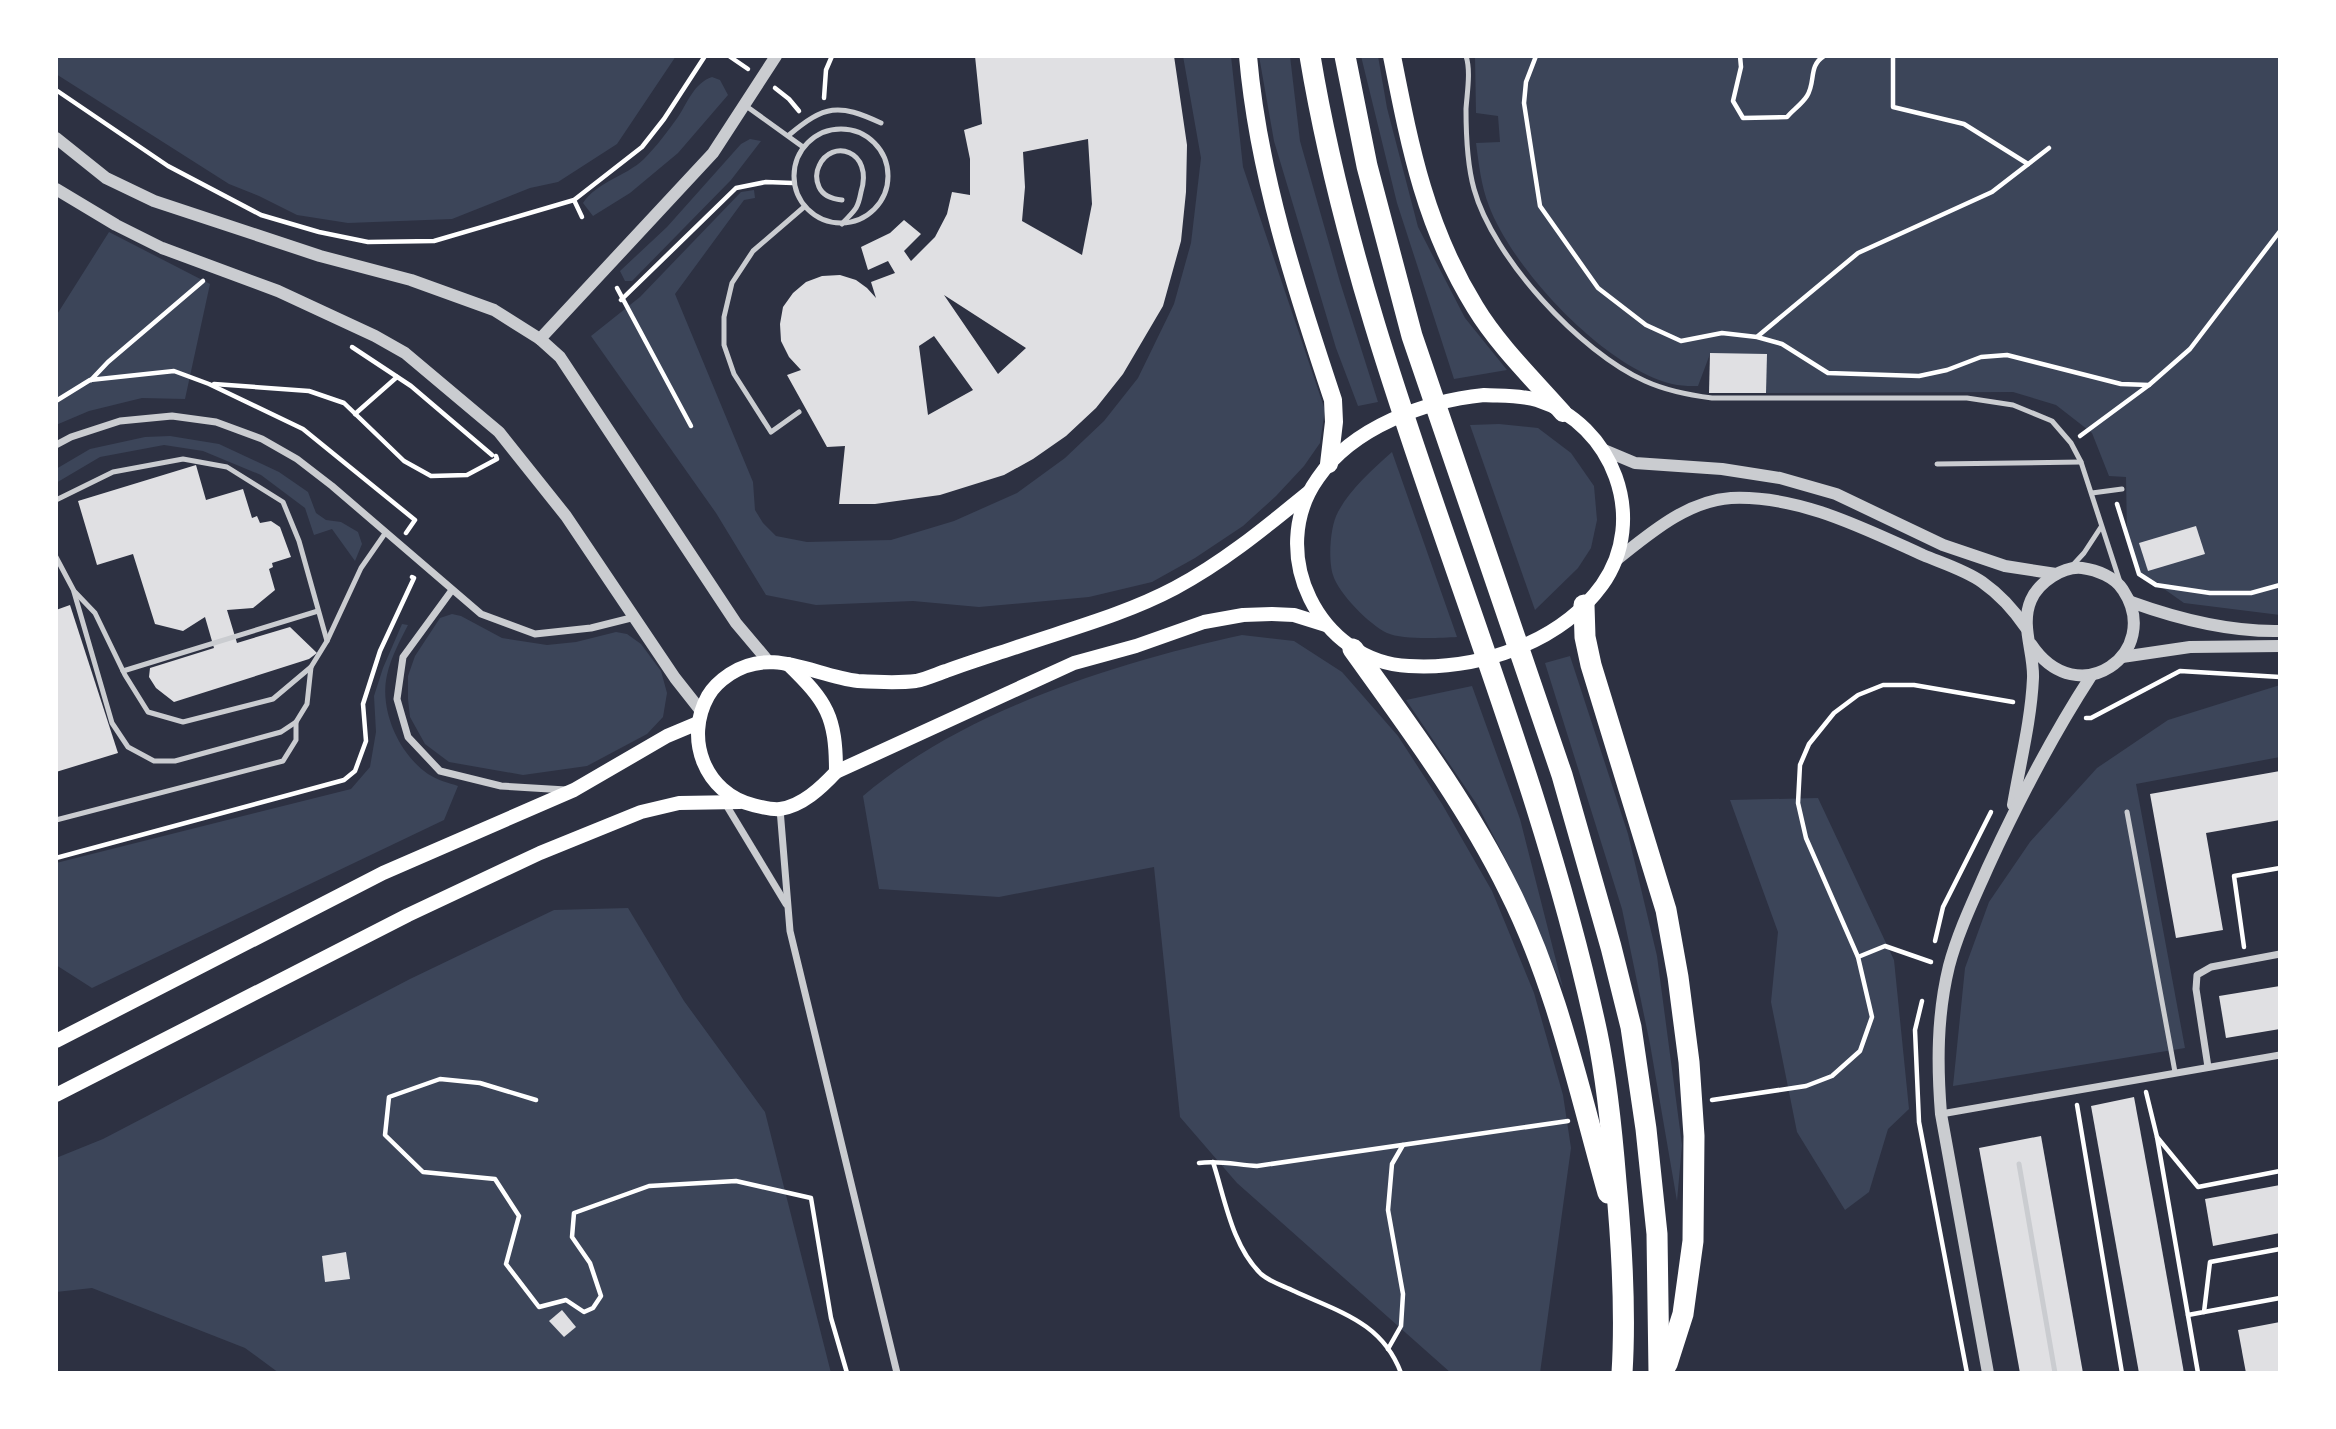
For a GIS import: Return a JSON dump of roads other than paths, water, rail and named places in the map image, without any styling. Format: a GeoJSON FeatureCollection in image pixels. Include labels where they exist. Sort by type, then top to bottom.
{"type":"FeatureCollection","features":[{"type":"Feature","properties":{"kind":"highway"},"geometry":{"type":"LineString","coordinates":[[1310,56],[1322,128],[1350,247],[1382,350],[1531,787],[1579,954],[1598,1037],[1612,1135],[1625,1289],[1622,1373]]}},
{"type":"Feature","properties":{"kind":"highway"},"geometry":{"type":"LineString","coordinates":[[1345,56],[1367,166],[1412,336],[1562,775],[1628,1014],[1646,1129],[1657,1234],[1662,1373]]}},
{"type":"Feature","properties":{"kind":"highway"},"geometry":{"type":"LineString","coordinates":[[1584,605],[1585,637],[1591,665],[1666,910],[1689,1062],[1694,1136],[1693,1241],[1683,1314],[1662,1373]]}},
{"type":"Feature","properties":{"kind":"highway"},"geometry":{"type":"LineString","coordinates":[[1353,649],[1469,814],[1510,892],[1561,1023],[1621,1239]]}},
{"type":"Feature","properties":{"kind":"main road"},"geometry":{"type":"LineString","coordinates":[[1248,56],[1268,172],[1289,260],[1333,400],[1334,422],[1329,464]]}},
{"type":"Feature","properties":{"kind":"main road"},"geometry":{"type":"LineString","coordinates":[[1391,56],[1420,186],[1448,259],[1476,309],[1563,413]]}},
{"type":"Feature","properties":{"kind":"main road"},"geometry":{"type":"LineString","coordinates":[[1509,396],[1537,400],[1563,413],[1584,428],[1604,450],[1623,498],[1621,540],[1615,561],[1603,584],[1584,605],[1549,631],[1499,655],[1432,668],[1381,662],[1353,649],[1326,625],[1311,604],[1303,584],[1296,542],[1300,517],[1309,492],[1329,464],[1365,435],[1397,418],[1459,397],[1509,396]]}},
{"type":"Feature","properties":{"kind":"main road"},"geometry":{"type":"LineString","coordinates":[[742,802],[725,792],[711,778],[700,752],[699,717],[709,694],[722,679],[738,668],[768,661],[787,663],[856,681],[916,681],[1130,609],[1174,589],[1214,566],[1309,492]]}},
{"type":"Feature","properties":{"kind":"main road"},"geometry":{"type":"LineString","coordinates":[[56,1095],[408,915],[540,853],[641,812],[679,803],[724,802],[742,802],[780,809],[803,801],[820,789],[836,772],[1074,663],[1136,646],[1203,622],[1243,615],[1294,615],[1326,625]]}},
{"type":"Feature","properties":{"kind":"main road"},"geometry":{"type":"LineString","coordinates":[[787,663],[827,707],[836,744],[836,772]]}},
{"type":"Feature","properties":{"kind":"main road"},"geometry":{"type":"LineString","coordinates":[[56,1041],[383,873],[574,790],[699,717]]}},
{"type":"Feature","properties":{"kind":"street"},"geometry":{"type":"LineString","coordinates":[[540,339],[713,153],[776,56]]}},
{"type":"Feature","properties":{"kind":"street"},"geometry":{"type":"LineString","coordinates":[[56,138],[106,178],[154,201],[320,256],[374,269],[494,310],[540,339],[560,357],[736,623],[768,661]]}},
{"type":"Feature","properties":{"kind":"street"},"geometry":{"type":"LineString","coordinates":[[56,189],[116,225],[162,248],[278,291],[375,336],[405,353],[499,432],[566,516],[699,717]]}},
{"type":"Feature","properties":{"kind":"street"},"geometry":{"type":"LineString","coordinates":[[56,445],[71,437],[121,421],[172,416],[216,422],[262,439],[297,459],[481,614],[535,634],[591,628],[635,617]]}},
{"type":"Feature","properties":{"kind":"street"},"geometry":{"type":"LineString","coordinates":[[1604,450],[1635,463],[1722,469],[1780,478],[1836,494],[1943,545],[2005,566],[2056,574]]}},
{"type":"Feature","properties":{"kind":"street"},"geometry":{"type":"LineString","coordinates":[[1615,561],[1660,525],[1695,508],[1729,498],[1780,502],[1832,515],[1980,581],[2012,608],[2026,628]]}},
{"type":"Feature","properties":{"kind":"street"},"geometry":{"type":"LineString","coordinates":[[2011,816],[2033,676],[2031,644],[2026,628],[2026,615],[2032,597],[2056,574],[2070,567],[2098,571],[2121,586],[2131,602],[2135,624],[2131,642],[2122,657],[2107,669],[2091,676],[2064,674],[2041,660],[2031,644]]}},
{"type":"Feature","properties":{"kind":"street"},"geometry":{"type":"LineString","coordinates":[[452,590],[403,657],[397,699],[408,737],[440,771],[501,786],[574,790]]}},
{"type":"Feature","properties":{"kind":"street"},"geometry":{"type":"LineString","coordinates":[[2131,602],[2182,619],[2260,632],[2280,631]]}},
{"type":"Feature","properties":{"kind":"street"},"geometry":{"type":"LineString","coordinates":[[2122,657],[2190,647],[2280,646]]}},
{"type":"Feature","properties":{"kind":"street"},"geometry":{"type":"LineString","coordinates":[[1988,1373],[1941,1114],[1939,1029],[1949,966],[1970,908],[2011,816],[2091,676]]}},
{"type":"Feature","properties":{"kind":"street"},"geometry":{"type":"LineString","coordinates":[[724,802],[788,907]]}},
{"type":"Feature","properties":{"kind":"street"},"geometry":{"type":"LineString","coordinates":[[780,809],[790,931],[897,1373]]}},
{"type":"Feature","properties":{"kind":"street"},"geometry":{"type":"LineString","coordinates":[[2208,1066],[2196,989],[2197,975],[2211,967],[2280,954]]}},
{"type":"Feature","properties":{"kind":"street"},"geometry":{"type":"LineString","coordinates":[[1941,1114],[2280,1055]]}},
{"type":"Feature","properties":{"kind":"lane"},"geometry":{"type":"LineString","coordinates":[[1466,56],[1467,149],[1474,189],[1489,229],[1515,268],[1581,340],[1609,362],[1644,381],[1683,395],[1712,398],[1967,398],[2013,405],[2052,421],[2071,443],[2081,462],[2121,586]]}},
{"type":"Feature","properties":{"kind":"lane"},"geometry":{"type":"LineString","coordinates":[[745,105],[803,147]]}},
{"type":"Feature","properties":{"kind":"lane"},"geometry":{"type":"LineString","coordinates":[[789,135],[813,116],[838,108],[881,123]]}},
{"type":"Feature","properties":{"kind":"lane"},"geometry":{"type":"LineString","coordinates":[[840,129],[861,133],[877,146],[887,165],[887,186],[878,205],[862,219],[842,224],[821,220],[804,207],[793,183],[795,164],[803,147],[820,134],[840,129]]}},
{"type":"Feature","properties":{"kind":"lane"},"geometry":{"type":"LineString","coordinates":[[842,200],[823,193],[816,178],[820,162],[833,152],[856,156],[865,177],[856,208],[842,224]]}},
{"type":"Feature","properties":{"kind":"lane"},"geometry":{"type":"LineString","coordinates":[[799,412],[771,432],[734,374],[724,345],[724,317],[732,283],[753,251],[804,207]]}},
{"type":"Feature","properties":{"kind":"lane"},"geometry":{"type":"LineString","coordinates":[[56,500],[113,472],[183,459],[227,467],[283,502],[299,541],[327,641]]}},
{"type":"Feature","properties":{"kind":"lane"},"geometry":{"type":"LineString","coordinates":[[1937,464],[2081,462]]}},
{"type":"Feature","properties":{"kind":"lane"},"geometry":{"type":"LineString","coordinates":[[2092,493],[2122,489]]}},
{"type":"Feature","properties":{"kind":"lane"},"geometry":{"type":"LineString","coordinates":[[2070,567],[2084,553],[2101,527]]}},
{"type":"Feature","properties":{"kind":"lane"},"geometry":{"type":"LineString","coordinates":[[74,591],[95,614],[123,671],[148,712],[183,722],[273,699],[311,667],[327,641],[361,568],[386,532]]}},
{"type":"Feature","properties":{"kind":"lane"},"geometry":{"type":"LineString","coordinates":[[56,557],[74,591],[112,723],[128,747],[154,761],[174,761],[281,732],[296,722],[306,704],[311,667]]}},
{"type":"Feature","properties":{"kind":"lane"},"geometry":{"type":"LineString","coordinates":[[123,671],[318,611]]}},
{"type":"Feature","properties":{"kind":"lane"},"geometry":{"type":"LineString","coordinates":[[56,820],[283,761],[296,740],[296,722]]}},
{"type":"Feature","properties":{"kind":"lane"},"geometry":{"type":"LineString","coordinates":[[2127,812],[2175,1072]]}},
{"type":"Feature","properties":{"kind":"lane"},"geometry":{"type":"LineString","coordinates":[[2019,1164],[2055,1373]]}}]}
